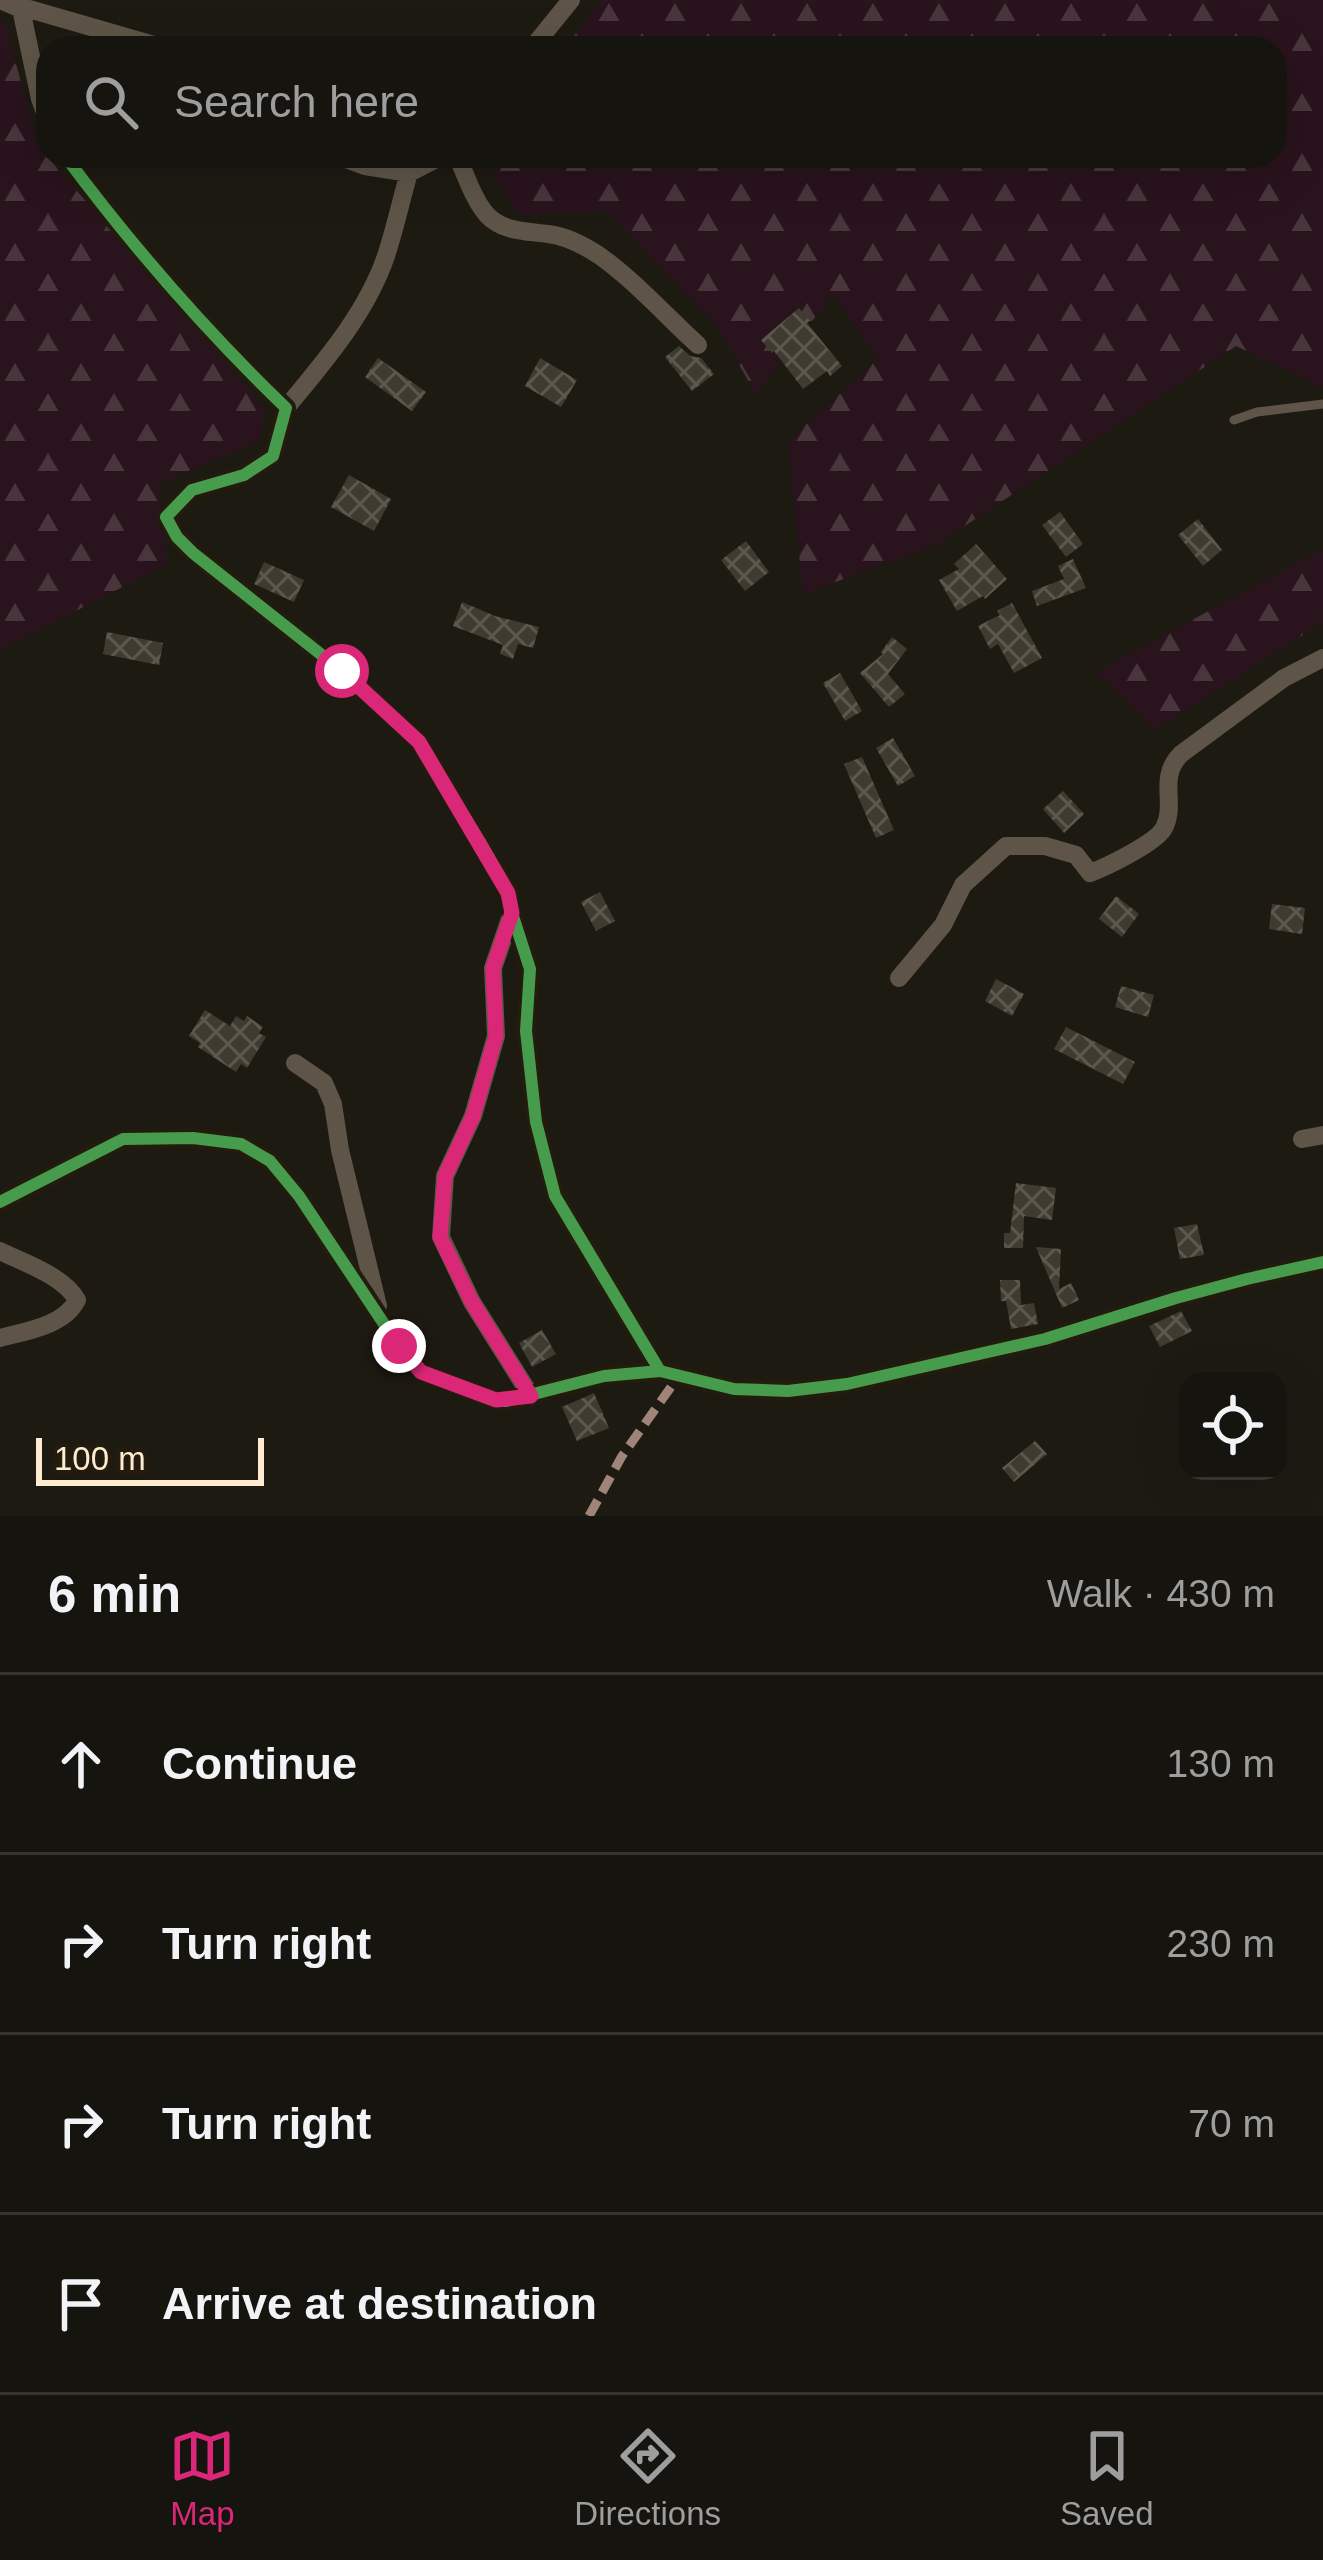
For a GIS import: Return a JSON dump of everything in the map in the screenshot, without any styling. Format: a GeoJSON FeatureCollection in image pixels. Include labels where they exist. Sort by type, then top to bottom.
{"type":"FeatureCollection","features":[{"type":"Feature","properties":{"kind":"street"},"geometry":{"type":"LineString","coordinates":[[0,0],[125,36]]}},
{"type":"Feature","properties":{"kind":"street"},"geometry":{"type":"LineString","coordinates":[[542,36],[571,0]]}},
{"type":"Feature","properties":{"kind":"street"},"geometry":{"type":"LineString","coordinates":[[26,6],[36,72]]}},
{"type":"Feature","properties":{"kind":"street"},"geometry":{"type":"LineString","coordinates":[[73,168],[141,255],[286,408]]}},
{"type":"Feature","properties":{"kind":"street"},"geometry":{"type":"LineString","coordinates":[[380,168],[409,172],[417,168]]}},
{"type":"Feature","properties":{"kind":"street"},"geometry":{"type":"LineString","coordinates":[[462,168],[488,215],[526,233],[552,234],[580,244],[602,257],[698,345]]}},
{"type":"Feature","properties":{"kind":"street"},"geometry":{"type":"LineString","coordinates":[[409,172],[385,259],[361,309],[286,408],[273,456],[244,475],[192,490],[166,518],[176,536],[206,564],[342,671],[419,742],[508,893],[530,969],[526,1031],[536,1122],[555,1196],[660,1371]]}},
{"type":"Feature","properties":{"kind":"street"},"geometry":{"type":"LineString","coordinates":[[899,978],[943,925],[963,885],[1006,846],[1045,846],[1076,855],[1090,873],[1153,841],[1166,826],[1171,764],[1284,678],[1323,658]]}},
{"type":"Feature","properties":{"kind":"street"},"geometry":{"type":"LineString","coordinates":[[512,913],[493,968],[496,1036],[473,1116],[445,1176],[440,1237],[472,1302],[531,1396]]}},
{"type":"Feature","properties":{"kind":"street"},"geometry":{"type":"LineString","coordinates":[[295,1063],[325,1083],[333,1104],[382,1321]]}},
{"type":"Feature","properties":{"kind":"street"},"geometry":{"type":"LineString","coordinates":[[1302,1139],[1323,1135]]}},
{"type":"Feature","properties":{"kind":"street"},"geometry":{"type":"LineString","coordinates":[[0,1202],[123,1138],[241,1144],[271,1161],[299,1196],[421,1372],[496,1400],[531,1396],[604,1376],[660,1371],[734,1389],[788,1391],[847,1384],[1045,1339],[1229,1283],[1323,1262]]}},
{"type":"Feature","properties":{"kind":"street"},"geometry":{"type":"LineString","coordinates":[[0,1251],[61,1282],[77,1300],[69,1312],[40,1328],[0,1338]]}},
{"type":"Feature","properties":{"kind":"lane"},"geometry":{"type":"LineString","coordinates":[[1234,420],[1257,412],[1323,404]]}},
{"type":"Feature","properties":{"kind":"green space"},"geometry":{"type":"Polygon","coordinates":[[[602,0],[1323,0],[1323,388],[1236,346],[936,545],[803,594],[788,441],[878,359],[833,294],[756,394],[716,325],[606,211],[519,215],[491,168],[1287,168],[1287,36],[574,36],[602,0]]]}},
{"type":"Feature","properties":{"kind":"green space"},"geometry":{"type":"Polygon","coordinates":[[[0,20],[5,22],[36,138],[36,168],[57,168],[265,408],[259,442],[159,483],[167,564],[0,650],[0,20]]]}},
{"type":"Feature","properties":{"kind":"green space"},"geometry":{"type":"Polygon","coordinates":[[[1323,549],[1323,622],[1155,730],[1096,672],[1323,549]]]}},
{"type":"Feature","properties":{"kind":"building"},"geometry":{"type":"Polygon","coordinates":[[[799,308],[842,366],[803,389],[761,340],[799,308]]]}},
{"type":"Feature","properties":{"kind":"building"},"geometry":{"type":"Polygon","coordinates":[[[679,346],[701,358],[714,374],[692,391],[665,357],[679,346]]]}},
{"type":"Feature","properties":{"kind":"building"},"geometry":{"type":"Polygon","coordinates":[[[378,358],[426,392],[412,411],[365,377],[378,358]]]}},
{"type":"Feature","properties":{"kind":"building"},"geometry":{"type":"Polygon","coordinates":[[[540,358],[577,380],[561,407],[525,386],[540,358]]]}},
{"type":"Feature","properties":{"kind":"building"},"geometry":{"type":"Polygon","coordinates":[[[349,475],[391,499],[374,531],[331,507],[349,475]]]}},
{"type":"Feature","properties":{"kind":"building"},"geometry":{"type":"Polygon","coordinates":[[[1060,512],[1083,544],[1066,557],[1042,525],[1060,512]]]}},
{"type":"Feature","properties":{"kind":"building"},"geometry":{"type":"Polygon","coordinates":[[[1198,519],[1222,550],[1203,566],[1178,535],[1198,519]]]}},
{"type":"Feature","properties":{"kind":"building"},"geometry":{"type":"Polygon","coordinates":[[[746,541],[769,572],[745,591],[721,560],[746,541]]]}},
{"type":"Feature","properties":{"kind":"building"},"geometry":{"type":"Polygon","coordinates":[[[976,544],[1007,579],[985,599],[957,611],[939,580],[959,569],[954,564],[976,544]]]}},
{"type":"Feature","properties":{"kind":"building"},"geometry":{"type":"Polygon","coordinates":[[[1073,559],[1086,588],[1037,606],[1032,591],[1064,579],[1058,566],[1073,559]]]}},
{"type":"Feature","properties":{"kind":"building"},"geometry":{"type":"Polygon","coordinates":[[[264,562],[304,580],[294,602],[254,584],[264,562]]]}},
{"type":"Feature","properties":{"kind":"building"},"geometry":{"type":"Polygon","coordinates":[[[462,602],[539,627],[533,648],[518,644],[513,659],[500,654],[503,645],[453,626],[462,602]]]}},
{"type":"Feature","properties":{"kind":"building"},"geometry":{"type":"Polygon","coordinates":[[[1012,603],[1042,658],[1014,673],[998,644],[990,649],[978,626],[1012,603]]]}},
{"type":"Feature","properties":{"kind":"building"},"geometry":{"type":"Polygon","coordinates":[[[107,632],[163,643],[159,665],[103,654],[107,632]]]}},
{"type":"Feature","properties":{"kind":"building"},"geometry":{"type":"Polygon","coordinates":[[[892,637],[907,649],[888,674],[905,694],[889,707],[860,673],[883,654],[892,637]]]}},
{"type":"Feature","properties":{"kind":"building"},"geometry":{"type":"Polygon","coordinates":[[[840,673],[862,711],[845,721],[823,683],[840,673]]]}},
{"type":"Feature","properties":{"kind":"building"},"geometry":{"type":"Polygon","coordinates":[[[893,738],[915,776],[898,786],[876,748],[893,738]]]}},
{"type":"Feature","properties":{"kind":"building"},"geometry":{"type":"Polygon","coordinates":[[[862,757],[894,830],[876,838],[844,764],[862,757]]]}},
{"type":"Feature","properties":{"kind":"building"},"geometry":{"type":"Polygon","coordinates":[[[1063,791],[1084,814],[1064,833],[1043,809],[1063,791]]]}},
{"type":"Feature","properties":{"kind":"building"},"geometry":{"type":"Polygon","coordinates":[[[600,892],[615,921],[596,931],[581,902],[600,892]]]}},
{"type":"Feature","properties":{"kind":"building"},"geometry":{"type":"Polygon","coordinates":[[[1116,896],[1139,914],[1122,937],[1099,919],[1116,896]]]}},
{"type":"Feature","properties":{"kind":"building"},"geometry":{"type":"Polygon","coordinates":[[[1272,904],[1305,908],[1302,934],[1269,929],[1272,904]]]}},
{"type":"Feature","properties":{"kind":"building"},"geometry":{"type":"Polygon","coordinates":[[[996,979],[1024,994],[1012,1016],[985,1001],[996,979]]]}},
{"type":"Feature","properties":{"kind":"building"},"geometry":{"type":"Polygon","coordinates":[[[1121,986],[1154,995],[1148,1017],[1115,1007],[1121,986]]]}},
{"type":"Feature","properties":{"kind":"building"},"geometry":{"type":"Polygon","coordinates":[[[205,1010],[230,1026],[236,1016],[244,1021],[247,1016],[263,1027],[259,1033],[266,1037],[247,1068],[241,1064],[236,1072],[189,1036],[205,1010]]]}},
{"type":"Feature","properties":{"kind":"building"},"geometry":{"type":"Polygon","coordinates":[[[1066,1027],[1135,1062],[1123,1084],[1054,1049],[1066,1027]]]}},
{"type":"Feature","properties":{"kind":"building"},"geometry":{"type":"Polygon","coordinates":[[[1016,1183],[1056,1188],[1052,1220],[1024,1216],[1023,1248],[1004,1248],[1004,1233],[1010,1233],[1016,1183]]]}},
{"type":"Feature","properties":{"kind":"building"},"geometry":{"type":"Polygon","coordinates":[[[1197,1224],[1204,1255],[1180,1259],[1174,1228],[1197,1224]]]}},
{"type":"Feature","properties":{"kind":"building"},"geometry":{"type":"Polygon","coordinates":[[[1036,1247],[1061,1249],[1059,1289],[1071,1283],[1079,1300],[1062,1308],[1036,1247]]]}},
{"type":"Feature","properties":{"kind":"building"},"geometry":{"type":"Polygon","coordinates":[[[1000,1280],[1020,1280],[1021,1305],[1034,1303],[1038,1324],[1011,1329],[1006,1301],[1001,1301],[1000,1280]]]}},
{"type":"Feature","properties":{"kind":"building"},"geometry":{"type":"Polygon","coordinates":[[[1181,1311],[1192,1331],[1160,1347],[1149,1326],[1181,1311]]]}},
{"type":"Feature","properties":{"kind":"building"},"geometry":{"type":"Polygon","coordinates":[[[542,1330],[556,1354],[532,1367],[519,1343],[542,1330]]]}},
{"type":"Feature","properties":{"kind":"building"},"geometry":{"type":"Polygon","coordinates":[[[594,1393],[609,1428],[577,1441],[562,1407],[594,1393]]]}},
{"type":"Feature","properties":{"kind":"building"},"geometry":{"type":"Polygon","coordinates":[[[1035,1441],[1047,1454],[1014,1482],[1002,1468],[1035,1441]]]}},
{"type":"Feature","properties":{"kind":"marked path"},"geometry":{"type":"LineString","coordinates":[[589,1516],[622,1456],[678,1377]]}},
{"type":"Feature","properties":{"kind":"cycle path"},"geometry":{"type":"LineString","coordinates":[[74,168],[170,286],[286,408],[273,456],[244,475],[192,490],[166,517],[193,553],[342,671],[419,742],[480,842],[509,893],[530,969],[526,1031],[536,1122],[555,1196],[660,1371]]}},
{"type":"Feature","properties":{"kind":"cycle path"},"geometry":{"type":"LineString","coordinates":[[0,1202],[123,1139],[193,1138],[241,1144],[270,1161],[299,1196],[421,1372],[506,1401],[604,1376],[660,1371],[734,1389],[788,1391],[847,1384],[1045,1339],[1176,1298],[1323,1262]]}},
{"type":"Feature","properties":{"kind":"route"},"geometry":{"type":"LineString","coordinates":[[342,671],[419,742],[508,893],[512,913],[493,968],[496,1036],[473,1116],[445,1176],[440,1237],[472,1302],[531,1396],[496,1400],[421,1372],[399,1346]]}}]}
